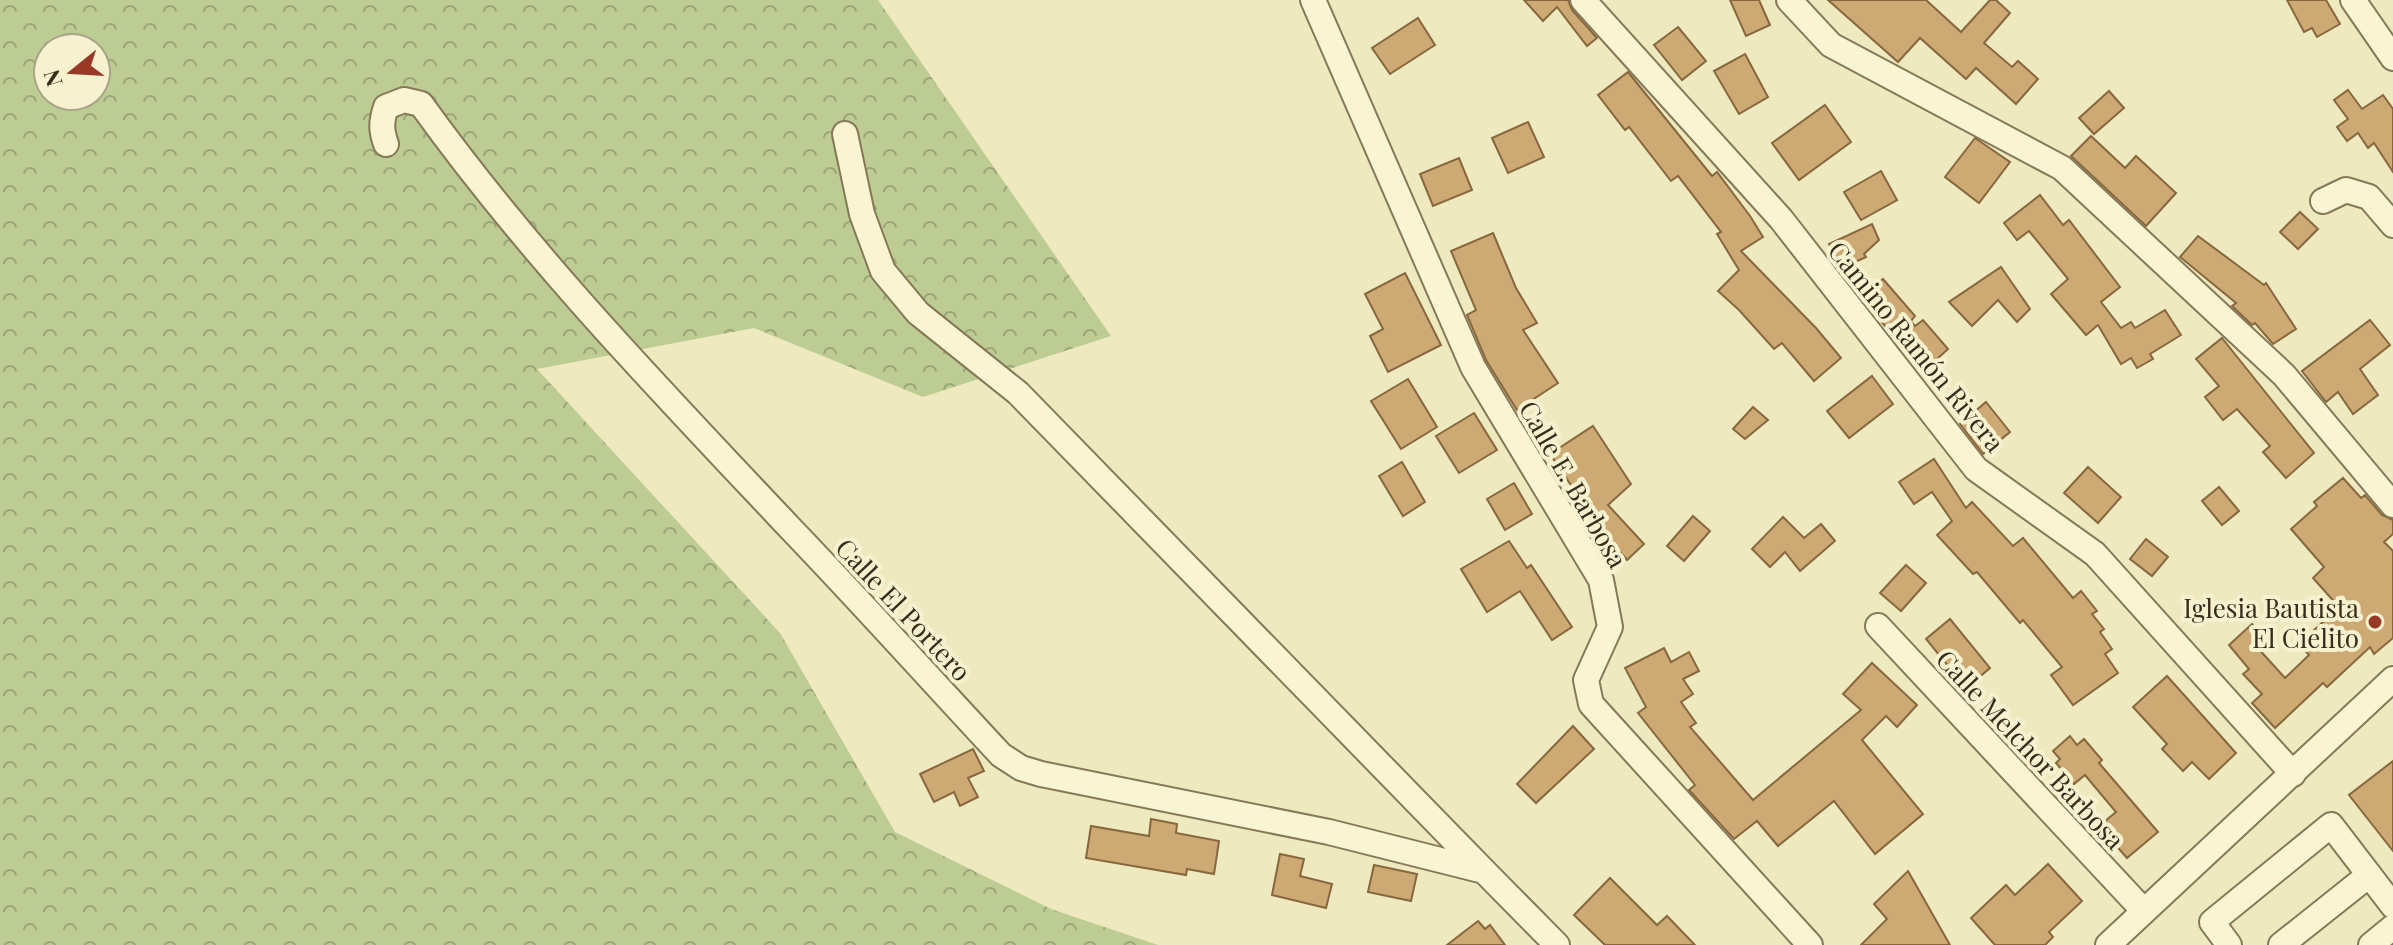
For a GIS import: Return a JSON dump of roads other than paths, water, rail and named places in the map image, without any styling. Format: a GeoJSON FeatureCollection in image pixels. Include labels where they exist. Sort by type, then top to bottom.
{"type":"FeatureCollection","features":[{"type":"Feature","properties":{"kind":"street","name":"Calle E. Barbosa"},"geometry":{"type":"LineString","coordinates":[[1313,0],[1473,367],[1601,580],[1610,627],[1586,680],[1591,704],[1810,945]]}},
{"type":"Feature","properties":{"kind":"street","name":"Camino Ramón Rivera"},"geometry":{"type":"LineString","coordinates":[[1583,0],[1781,219],[1976,469],[2095,554],[2293,774]]}},
{"type":"Feature","properties":{"kind":"street"},"geometry":{"type":"LineString","coordinates":[[1789,0],[1831,45],[2062,168],[2284,375],[2393,505]]}},
{"type":"Feature","properties":{"kind":"street"},"geometry":{"type":"LineString","coordinates":[[2353,0],[2393,58]]}},
{"type":"Feature","properties":{"kind":"street","name":"Calle El Portero"},"geometry":{"type":"LineString","coordinates":[[386,144],[381,131],[386,107],[404,100],[421,104],[540,256],[640,371],[1001,755],[1021,768],[1041,774],[1329,832],[1484,871]]}},
{"type":"Feature","properties":{"kind":"street"},"geometry":{"type":"LineString","coordinates":[[845,134],[862,214],[883,271],[918,313],[1018,393],[1557,945]]}},
{"type":"Feature","properties":{"kind":"street"},"geometry":{"type":"LineString","coordinates":[[2323,201],[2346,190],[2369,197],[2393,225]]}},
{"type":"Feature","properties":{"kind":"street","name":"Calle Melchor Barbosa"},"geometry":{"type":"LineString","coordinates":[[1878,626],[2137,927]]}},
{"type":"Feature","properties":{"kind":"street"},"geometry":{"type":"LineString","coordinates":[[2108,945],[2137,927],[2393,679]]}},
{"type":"Feature","properties":{"kind":"street"},"geometry":{"type":"LineString","coordinates":[[2229,945],[2212,922],[2331,825],[2393,906]]}},
{"type":"Feature","properties":{"kind":"street"},"geometry":{"type":"LineString","coordinates":[[2281,945],[2369,875]]}},
{"type":"Feature","properties":{"kind":"street"},"geometry":{"type":"LineString","coordinates":[[2371,945],[2393,927]]}},
{"type":"Feature","properties":{"kind":"place","name":"Iglesia Bautista El Cielito"},"geometry":{"type":"Point","coordinates":[2375,622]}}]}
